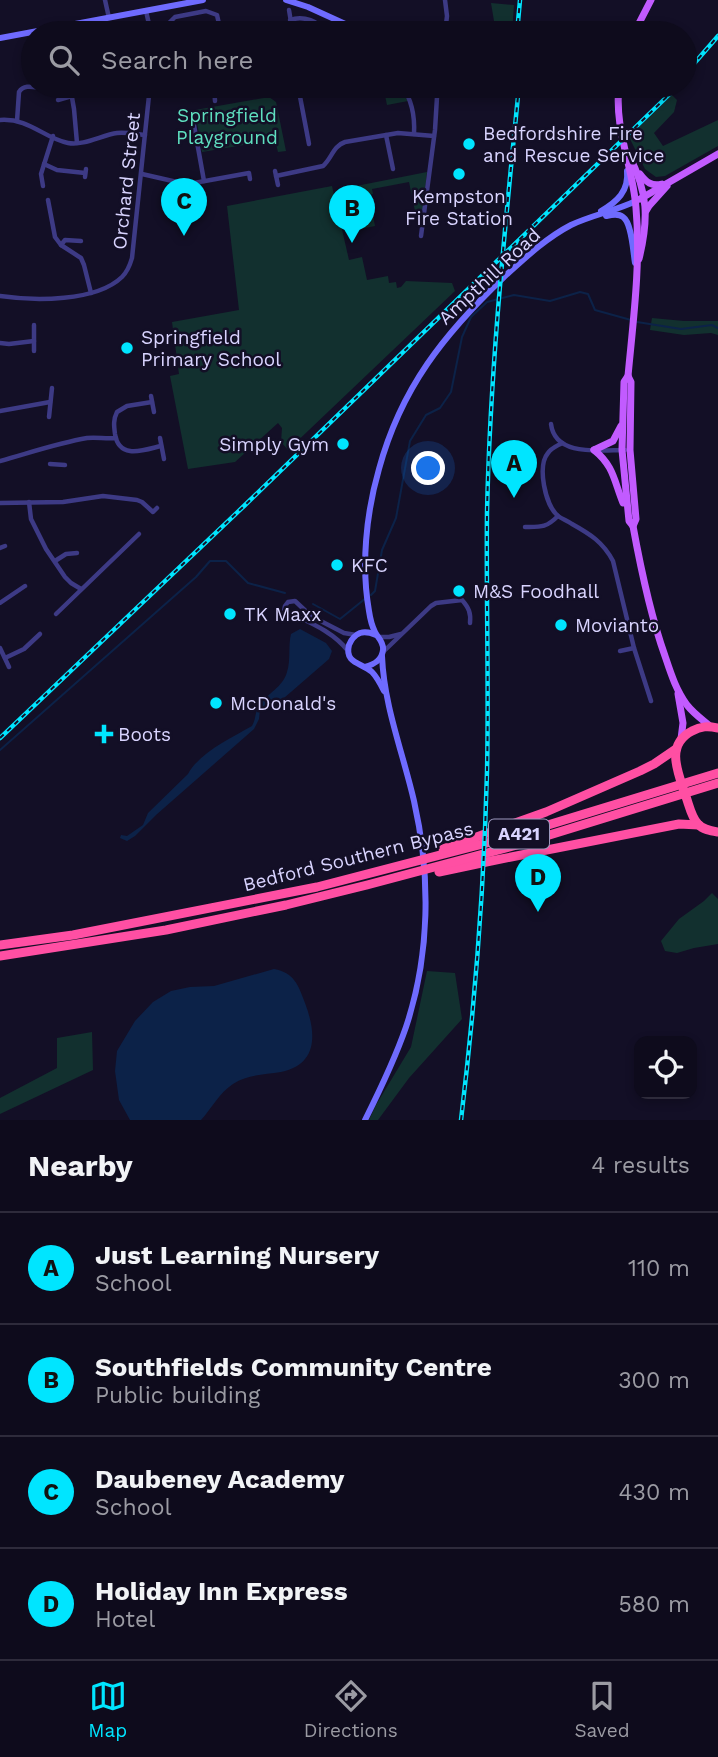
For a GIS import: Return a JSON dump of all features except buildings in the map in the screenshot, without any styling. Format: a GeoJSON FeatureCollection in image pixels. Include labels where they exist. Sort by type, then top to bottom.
{"type":"FeatureCollection","features":[{"type":"Feature","properties":{"kind":"highway"},"geometry":{"type":"LineString","coordinates":[[715,727],[704,726],[681,739],[676,749],[676,763],[694,817],[705,830],[718,832]]}},
{"type":"Feature","properties":{"kind":"highway"},"geometry":{"type":"LineString","coordinates":[[317,887],[445,848],[523,820],[640,771],[676,749]]}},
{"type":"Feature","properties":{"kind":"highway","name":"Bedford Southern Bypass"},"geometry":{"type":"LineString","coordinates":[[0,946],[74,935],[317,887],[509,837],[718,773]]}},
{"type":"Feature","properties":{"kind":"highway","name":"Bedford Southern Bypass"},"geometry":{"type":"LineString","coordinates":[[0,956],[166,929],[286,905],[517,845],[718,783]]}},
{"type":"Feature","properties":{"kind":"highway"},"geometry":{"type":"LineString","coordinates":[[367,885],[414,878],[491,860],[679,824],[699,825]]}},
{"type":"Feature","properties":{"kind":"main road"},"geometry":{"type":"LineString","coordinates":[[92,21],[201,0]]}},
{"type":"Feature","properties":{"kind":"main road"},"geometry":{"type":"LineString","coordinates":[[286,0],[308,7],[332,21]]}},
{"type":"Feature","properties":{"kind":"main road"},"geometry":{"type":"LineString","coordinates":[[641,21],[652,0]]}},
{"type":"Feature","properties":{"kind":"main road"},"geometry":{"type":"LineString","coordinates":[[0,38],[21,34]]}},
{"type":"Feature","properties":{"kind":"main road"},"geometry":{"type":"LineString","coordinates":[[618,98],[619,123],[636,201],[635,309],[628,376],[624,382],[622,425],[636,519],[633,526]]}},
{"type":"Feature","properties":{"kind":"main road"},"geometry":{"type":"LineString","coordinates":[[625,147],[641,185],[646,211],[644,236],[636,270]]}},
{"type":"Feature","properties":{"kind":"main road","name":"Ampthill Road"},"geometry":{"type":"LineString","coordinates":[[378,636],[369,613],[367,598],[368,527],[376,480],[391,433],[413,386],[444,340],[524,259],[549,239],[613,204],[622,195],[628,177],[625,147]]}},
{"type":"Feature","properties":{"kind":"main road"},"geometry":{"type":"LineString","coordinates":[[636,201],[718,154]]}},
{"type":"Feature","properties":{"kind":"main road"},"geometry":{"type":"LineString","coordinates":[[633,163],[647,182],[656,185],[673,180]]}},
{"type":"Feature","properties":{"kind":"main road"},"geometry":{"type":"LineString","coordinates":[[646,211],[673,180]]}},
{"type":"Feature","properties":{"kind":"main road","name":"Ampthill Road"},"geometry":{"type":"LineString","coordinates":[[590,217],[636,201]]}},
{"type":"Feature","properties":{"kind":"main road"},"geometry":{"type":"LineString","coordinates":[[590,217],[616,215],[627,220],[636,270]]}},
{"type":"Feature","properties":{"kind":"main road"},"geometry":{"type":"LineString","coordinates":[[628,376],[631,382],[626,450],[626,506],[633,526],[657,636],[677,689],[683,723],[681,739]]}},
{"type":"Feature","properties":{"kind":"main road"},"geometry":{"type":"LineString","coordinates":[[622,425],[613,441],[594,450],[611,468],[622,502],[626,506]]}},
{"type":"Feature","properties":{"kind":"main road"},"geometry":{"type":"LineString","coordinates":[[369,613],[365,625],[351,641],[349,651],[355,663],[373,672],[385,692]]}},
{"type":"Feature","properties":{"kind":"main road"},"geometry":{"type":"LineString","coordinates":[[357,634],[369,632],[378,636],[383,645],[385,692],[410,785],[420,835],[425,892],[424,941],[412,1005],[399,1046],[365,1120]]}},
{"type":"Feature","properties":{"kind":"main road"},"geometry":{"type":"LineString","coordinates":[[365,667],[375,663],[382,654]]}},
{"type":"Feature","properties":{"kind":"main road"},"geometry":{"type":"LineString","coordinates":[[677,689],[694,713],[715,727]]}},
{"type":"Feature","properties":{"kind":"street"},"geometry":{"type":"LineString","coordinates":[[105,0],[108,18]]}},
{"type":"Feature","properties":{"kind":"street"},"geometry":{"type":"LineString","coordinates":[[445,0],[446,21]]}},
{"type":"Feature","properties":{"kind":"street"},"geometry":{"type":"LineString","coordinates":[[289,10],[290,20],[303,17],[311,21]]}},
{"type":"Feature","properties":{"kind":"street"},"geometry":{"type":"LineString","coordinates":[[146,11],[148,21]]}},
{"type":"Feature","properties":{"kind":"street"},"geometry":{"type":"LineString","coordinates":[[171,21],[175,17],[206,11],[217,16],[218,21]]}},
{"type":"Feature","properties":{"kind":"street"},"geometry":{"type":"LineString","coordinates":[[17,121],[21,89]]}},
{"type":"Feature","properties":{"kind":"street"},"geometry":{"type":"LineString","coordinates":[[58,100],[65,98]]}},
{"type":"Feature","properties":{"kind":"street"},"geometry":{"type":"LineString","coordinates":[[72,98],[77,143]]}},
{"type":"Feature","properties":{"kind":"street","name":"Orchard Street"},"geometry":{"type":"LineString","coordinates":[[0,296],[41,299],[91,293],[114,284],[124,275],[132,258],[149,98]]}},
{"type":"Feature","properties":{"kind":"street"},"geometry":{"type":"LineString","coordinates":[[300,98],[309,144]]}},
{"type":"Feature","properties":{"kind":"street"},"geometry":{"type":"LineString","coordinates":[[410,98],[414,134]]}},
{"type":"Feature","properties":{"kind":"street"},"geometry":{"type":"LineString","coordinates":[[421,236],[437,98]]}},
{"type":"Feature","properties":{"kind":"street"},"geometry":{"type":"LineString","coordinates":[[192,114],[204,181]]}},
{"type":"Feature","properties":{"kind":"street"},"geometry":{"type":"LineString","coordinates":[[0,120],[17,121],[68,143],[118,133],[145,135]]}},
{"type":"Feature","properties":{"kind":"street"},"geometry":{"type":"LineString","coordinates":[[386,135],[393,169]]}},
{"type":"Feature","properties":{"kind":"street"},"geometry":{"type":"LineString","coordinates":[[278,185],[276,174],[323,166],[339,144],[386,135],[434,136]]}},
{"type":"Feature","properties":{"kind":"street"},"geometry":{"type":"LineString","coordinates":[[43,186],[41,174],[53,136]]}},
{"type":"Feature","properties":{"kind":"street"},"geometry":{"type":"LineString","coordinates":[[44,164],[57,170],[85,173]]}},
{"type":"Feature","properties":{"kind":"street"},"geometry":{"type":"LineString","coordinates":[[142,174],[186,183],[249,173],[250,179]]}},
{"type":"Feature","properties":{"kind":"street"},"geometry":{"type":"LineString","coordinates":[[48,200],[55,237],[61,245],[81,258],[91,293]]}},
{"type":"Feature","properties":{"kind":"street"},"geometry":{"type":"LineString","coordinates":[[61,245],[65,240],[81,242]]}},
{"type":"Feature","properties":{"kind":"street"},"geometry":{"type":"LineString","coordinates":[[34,326],[34,351]]}},
{"type":"Feature","properties":{"kind":"street"},"geometry":{"type":"LineString","coordinates":[[0,343],[34,341]]}},
{"type":"Feature","properties":{"kind":"street"},"geometry":{"type":"LineString","coordinates":[[49,417],[52,388]]}},
{"type":"Feature","properties":{"kind":"street"},"geometry":{"type":"LineString","coordinates":[[154,412],[151,399],[120,409],[114,417],[116,438],[124,450],[130,452],[161,446]]}},
{"type":"Feature","properties":{"kind":"street"},"geometry":{"type":"LineString","coordinates":[[0,411],[50,402]]}},
{"type":"Feature","properties":{"kind":"street"},"geometry":{"type":"LineString","coordinates":[[551,424],[555,438],[570,447],[626,450]]}},
{"type":"Feature","properties":{"kind":"street"},"geometry":{"type":"LineString","coordinates":[[0,461],[77,440],[116,438]]}},
{"type":"Feature","properties":{"kind":"street"},"geometry":{"type":"LineString","coordinates":[[160,438],[164,459]]}},
{"type":"Feature","properties":{"kind":"street"},"geometry":{"type":"LineString","coordinates":[[562,443],[547,453],[544,460],[544,486],[548,501],[558,516],[599,540],[607,549],[613,561],[634,648],[651,701]]}},
{"type":"Feature","properties":{"kind":"street"},"geometry":{"type":"LineString","coordinates":[[50,464],[65,464]]}},
{"type":"Feature","properties":{"kind":"street"},"geometry":{"type":"LineString","coordinates":[[0,503],[63,502],[103,496],[137,500],[153,512],[157,508]]}},
{"type":"Feature","properties":{"kind":"street"},"geometry":{"type":"LineString","coordinates":[[29,502],[31,519],[46,549],[65,577],[82,589]]}},
{"type":"Feature","properties":{"kind":"street"},"geometry":{"type":"LineString","coordinates":[[525,527],[550,524],[558,516]]}},
{"type":"Feature","properties":{"kind":"street"},"geometry":{"type":"LineString","coordinates":[[56,614],[139,534]]}},
{"type":"Feature","properties":{"kind":"street"},"geometry":{"type":"LineString","coordinates":[[55,561],[66,554],[77,553]]}},
{"type":"Feature","properties":{"kind":"street"},"geometry":{"type":"LineString","coordinates":[[0,603],[25,586]]}},
{"type":"Feature","properties":{"kind":"street"},"geometry":{"type":"LineString","coordinates":[[382,654],[431,606],[462,600],[471,613],[470,624]]}},
{"type":"Feature","properties":{"kind":"street"},"geometry":{"type":"LineString","coordinates":[[302,608],[298,617],[293,619],[284,611],[288,602],[298,602],[312,616],[344,633],[357,634]]}},
{"type":"Feature","properties":{"kind":"street"},"geometry":{"type":"LineString","coordinates":[[298,617],[340,639],[349,651]]}},
{"type":"Feature","properties":{"kind":"street"},"geometry":{"type":"LineString","coordinates":[[378,636],[389,637],[401,633]]}},
{"type":"Feature","properties":{"kind":"street"},"geometry":{"type":"LineString","coordinates":[[5,658],[24,649],[40,634]]}},
{"type":"Feature","properties":{"kind":"street"},"geometry":{"type":"LineString","coordinates":[[0,648],[9,667]]}},
{"type":"Feature","properties":{"kind":"street"},"geometry":{"type":"LineString","coordinates":[[620,651],[634,648]]}},
{"type":"Feature","properties":{"kind":"green space"},"geometry":{"type":"Polygon","coordinates":[[[491,3],[514,5],[513,21],[494,21],[491,3]]]}},
{"type":"Feature","properties":{"kind":"green space","name":"Springfield Playground"},"geometry":{"type":"Polygon","coordinates":[[[270,98],[276,102],[286,151],[278,152],[275,140],[202,152],[195,110],[270,98]]]}},
{"type":"Feature","properties":{"kind":"green space"},"geometry":{"type":"Polygon","coordinates":[[[386,98],[406,98],[408,101],[387,105],[386,98]]]}},
{"type":"Feature","properties":{"kind":"green space"},"geometry":{"type":"Polygon","coordinates":[[[669,98],[677,100],[674,112],[654,133],[663,146],[718,120],[718,146],[665,176],[656,177],[645,169],[629,137],[669,98]]]}},
{"type":"Feature","properties":{"kind":"green space"},"geometry":{"type":"Polygon","coordinates":[[[427,172],[423,210],[415,211],[409,182],[372,189],[373,194],[369,195],[375,226],[345,232],[339,202],[359,197],[339,198],[351,187],[427,172]]]}},
{"type":"Feature","properties":{"kind":"green space"},"geometry":{"type":"Polygon","coordinates":[[[332,186],[349,260],[362,257],[367,280],[388,276],[389,283],[396,282],[397,288],[406,281],[452,283],[455,291],[288,450],[281,442],[282,428],[278,423],[235,462],[188,469],[170,376],[179,374],[172,322],[239,310],[227,206],[332,186]]]}},
{"type":"Feature","properties":{"kind":"green space"},"geometry":{"type":"Polygon","coordinates":[[[652,318],[718,321],[718,335],[684,335],[650,330],[652,318]]]}},
{"type":"Feature","properties":{"kind":"green space"},"geometry":{"type":"Polygon","coordinates":[[[712,893],[718,899],[718,944],[677,953],[665,951],[661,941],[679,919],[712,893]]]}},
{"type":"Feature","properties":{"kind":"green space"},"geometry":{"type":"Polygon","coordinates":[[[427,971],[455,973],[462,1019],[409,1078],[378,1120],[369,1120],[411,1047],[427,971]]]}},
{"type":"Feature","properties":{"kind":"green space"},"geometry":{"type":"Polygon","coordinates":[[[92,1032],[93,1070],[0,1114],[0,1098],[57,1068],[57,1038],[92,1032]]]}},
{"type":"Feature","properties":{"kind":"water"},"geometry":{"type":"Polygon","coordinates":[[[300,629],[326,643],[332,651],[329,659],[284,698],[270,702],[260,709],[254,729],[135,836],[127,841],[120,838],[121,835],[127,836],[143,825],[148,813],[200,759],[252,726],[259,705],[285,677],[291,634],[300,629]]]}},
{"type":"Feature","properties":{"kind":"water"},"geometry":{"type":"Polygon","coordinates":[[[274,969],[286,973],[294,980],[309,1014],[311,1045],[302,1062],[281,1072],[250,1077],[233,1084],[201,1120],[130,1120],[119,1100],[115,1071],[117,1051],[135,1021],[153,1002],[171,991],[214,986],[274,969]]]}},
{"type":"Feature","properties":{"kind":"waterway"},"geometry":{"type":"LineString","coordinates":[[371,595],[375,591],[382,550],[396,518],[410,441],[426,415],[440,408],[451,392],[462,337],[471,317],[487,302],[514,295],[550,301],[580,292],[588,294],[595,310],[631,320]]}},
{"type":"Feature","properties":{"kind":"waterway"},"geometry":{"type":"LineString","coordinates":[[637,322],[681,329],[712,325],[718,328]]}},
{"type":"Feature","properties":{"kind":"waterway"},"geometry":{"type":"LineString","coordinates":[[0,750],[196,577],[210,561],[226,561],[248,583],[285,593]]}},
{"type":"Feature","properties":{"kind":"waterway"},"geometry":{"type":"LineString","coordinates":[[313,604],[340,619],[366,598]]}},
{"type":"Feature","properties":{"kind":"railway"},"geometry":{"type":"LineString","coordinates":[[518,21],[520,0]]}},
{"type":"Feature","properties":{"kind":"railway"},"geometry":{"type":"LineString","coordinates":[[697,60],[718,36]]}},
{"type":"Feature","properties":{"kind":"railway"},"geometry":{"type":"LineString","coordinates":[[461,1120],[471,1033],[486,816],[487,513],[491,406],[518,98]]}},
{"type":"Feature","properties":{"kind":"railway"},"geometry":{"type":"LineString","coordinates":[[0,738],[666,98]]}},
{"type":"Feature","properties":{"kind":"place","name":"Bedfordshire Fire and Rescue Service"},"geometry":{"type":"Point","coordinates":[469,144]}},
{"type":"Feature","properties":{"kind":"place","name":"Kempston Fire Station"},"geometry":{"type":"Point","coordinates":[459,174]}},
{"type":"Feature","properties":{"kind":"place","name":"Daubeney Academy"},"geometry":{"type":"Point","coordinates":[184,236]}},
{"type":"Feature","properties":{"kind":"place","name":"Southfields Community Centre"},"geometry":{"type":"Point","coordinates":[352,243]}},
{"type":"Feature","properties":{"kind":"place","name":"Springfield Primary School"},"geometry":{"type":"Point","coordinates":[127,348]}},
{"type":"Feature","properties":{"kind":"place","name":"Simply Gym"},"geometry":{"type":"Point","coordinates":[343,444]}},
{"type":"Feature","properties":{"kind":"place","name":"Just Learning Nursery"},"geometry":{"type":"Point","coordinates":[514,498]}},
{"type":"Feature","properties":{"kind":"place","name":"KFC"},"geometry":{"type":"Point","coordinates":[337,565]}},
{"type":"Feature","properties":{"kind":"place","name":"M&S Foodhall"},"geometry":{"type":"Point","coordinates":[459,591]}},
{"type":"Feature","properties":{"kind":"place","name":"TK Maxx"},"geometry":{"type":"Point","coordinates":[230,614]}},
{"type":"Feature","properties":{"kind":"place","name":"Movianto"},"geometry":{"type":"Point","coordinates":[561,625]}},
{"type":"Feature","properties":{"kind":"place","name":"McDonald's"},"geometry":{"type":"Point","coordinates":[216,703]}},
{"type":"Feature","properties":{"kind":"place","name":"Boots"},"geometry":{"type":"Point","coordinates":[104,734]}},
{"type":"Feature","properties":{"kind":"place","name":"Holiday Inn Express"},"geometry":{"type":"Point","coordinates":[538,912]}}]}
